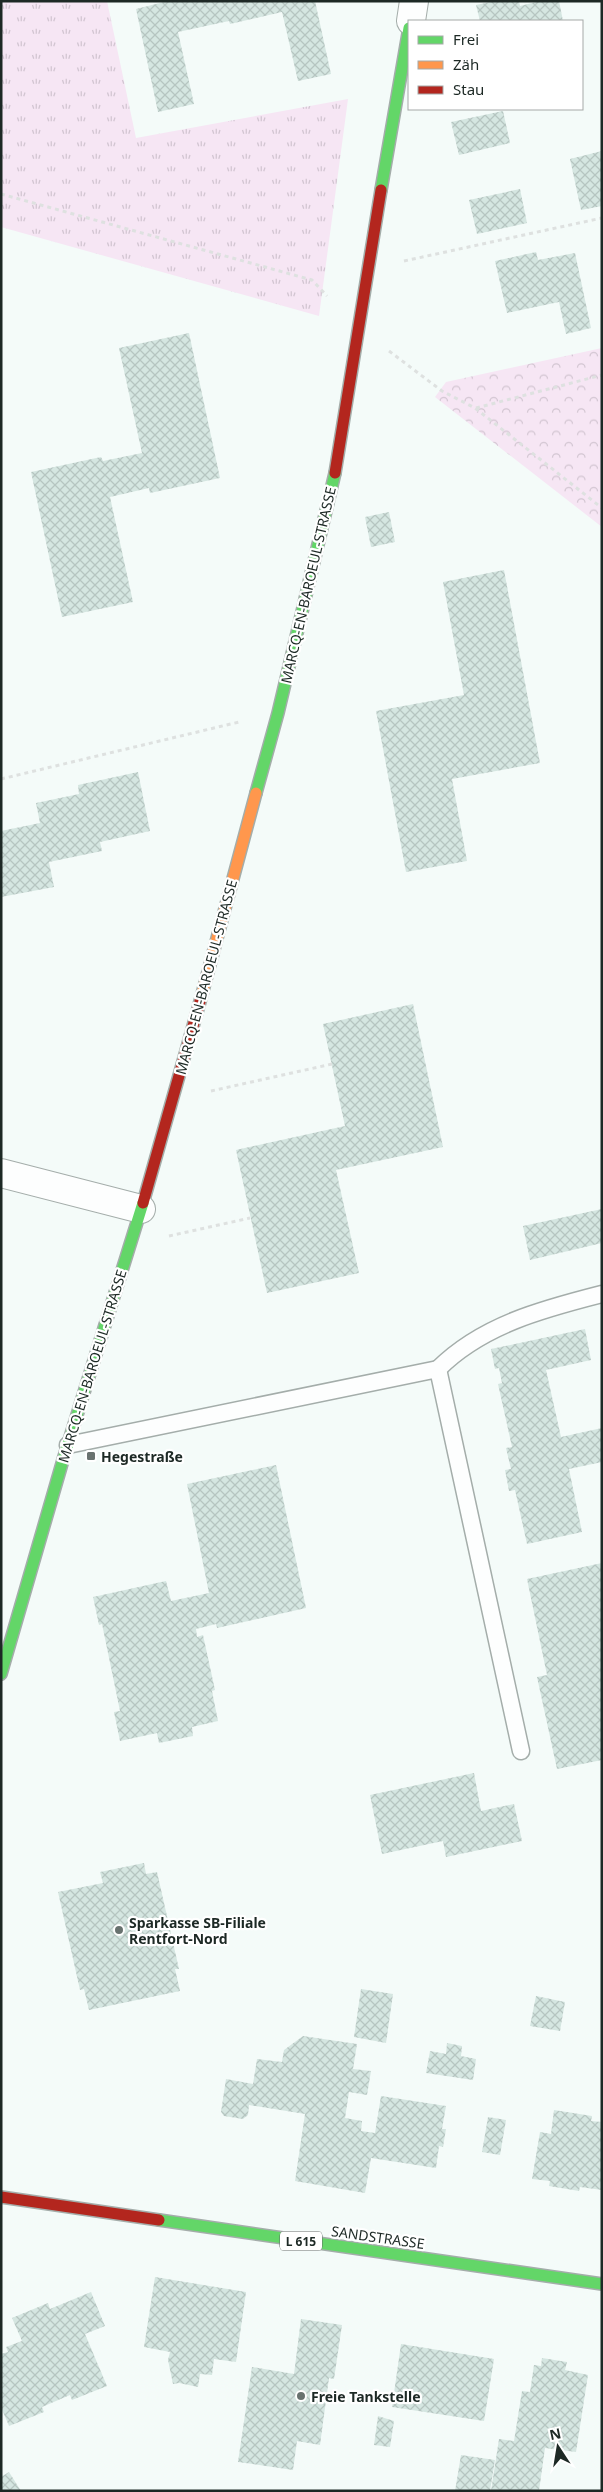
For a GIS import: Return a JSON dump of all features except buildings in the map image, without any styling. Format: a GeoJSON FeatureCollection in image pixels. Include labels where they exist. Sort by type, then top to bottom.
{"type":"FeatureCollection","features":[{"type":"Feature","properties":{"kind":"street"},"geometry":{"type":"LineString","coordinates":[[410,20],[414,1]]}},
{"type":"Feature","properties":{"kind":"street","name":"MARCQ-EN-BAROEUL-STRASSE"},"geometry":{"type":"LineString","coordinates":[[1,1674],[68,1445],[174,1097],[278,713],[340,452],[367,269],[408,34]]}},
{"type":"Feature","properties":{"kind":"street"},"geometry":{"type":"LineString","coordinates":[[1,1173],[141,1209]]}},
{"type":"Feature","properties":{"kind":"street","name":"SANDSTRASSE"},"geometry":{"type":"LineString","coordinates":[[1,2197],[602,2284]]}},
{"type":"Feature","properties":{"kind":"lane"},"geometry":{"type":"LineString","coordinates":[[68,1445],[438,1369],[456,1351],[488,1332],[524,1316],[602,1294]]}},
{"type":"Feature","properties":{"kind":"lane"},"geometry":{"type":"LineString","coordinates":[[438,1369],[521,1751]]}},
{"type":"Feature","properties":{"kind":"path"},"geometry":{"type":"LineString","coordinates":[[1,194],[312,280],[358,328],[442,391],[476,408],[602,508]]}},
{"type":"Feature","properties":{"kind":"path"},"geometry":{"type":"LineString","coordinates":[[367,269],[602,218]]}},
{"type":"Feature","properties":{"kind":"path"},"geometry":{"type":"LineString","coordinates":[[476,408],[602,375]]}},
{"type":"Feature","properties":{"kind":"path"},"geometry":{"type":"LineString","coordinates":[[1,779],[278,713]]}},
{"type":"Feature","properties":{"kind":"path"},"geometry":{"type":"LineString","coordinates":[[174,1097],[216,1091],[332,1064]]}},
{"type":"Feature","properties":{"kind":"path"},"geometry":{"type":"LineString","coordinates":[[131,1241],[168,1236],[250,1218]]}},
{"type":"Feature","properties":{"kind":"green space"},"geometry":{"type":"Polygon","coordinates":[[[1,1],[107,1],[136,138],[348,99],[319,316],[1,227],[1,1]]]}},
{"type":"Feature","properties":{"kind":"green space"},"geometry":{"type":"Polygon","coordinates":[[[602,348],[602,527],[435,397],[446,382],[602,348]]]}},
{"type":"Feature","properties":{"kind":"traffic: fast"},"geometry":{"type":"LineString","coordinates":[[381,190],[408,34]]}},
{"type":"Feature","properties":{"kind":"traffic: fast"},"geometry":{"type":"LineString","coordinates":[[256,793],[278,713],[335,473]]}},
{"type":"Feature","properties":{"kind":"traffic: fast"},"geometry":{"type":"LineString","coordinates":[[1,1674],[63,1460],[143,1203]]}},
{"type":"Feature","properties":{"kind":"traffic: fast"},"geometry":{"type":"LineString","coordinates":[[159,2220],[602,2284]]}},
{"type":"Feature","properties":{"kind":"traffic: slow"},"geometry":{"type":"LineString","coordinates":[[201,998],[256,793]]}},
{"type":"Feature","properties":{"kind":"traffic: jam"},"geometry":{"type":"LineString","coordinates":[[335,473],[381,190]]}},
{"type":"Feature","properties":{"kind":"traffic: jam"},"geometry":{"type":"LineString","coordinates":[[143,1203],[201,998]]}},
{"type":"Feature","properties":{"kind":"traffic: jam"},"geometry":{"type":"LineString","coordinates":[[1,2197],[159,2220]]}},
{"type":"Feature","properties":{"kind":"place","name":"Hegestraße"},"geometry":{"type":"Point","coordinates":[91,1456]}},
{"type":"Feature","properties":{"kind":"place","name":"Sparkasse SB-Filiale Rentfort-Nord"},"geometry":{"type":"Point","coordinates":[119,1930]}},
{"type":"Feature","properties":{"kind":"place","name":"Freie Tankstelle"},"geometry":{"type":"Point","coordinates":[301,2396]}}]}
